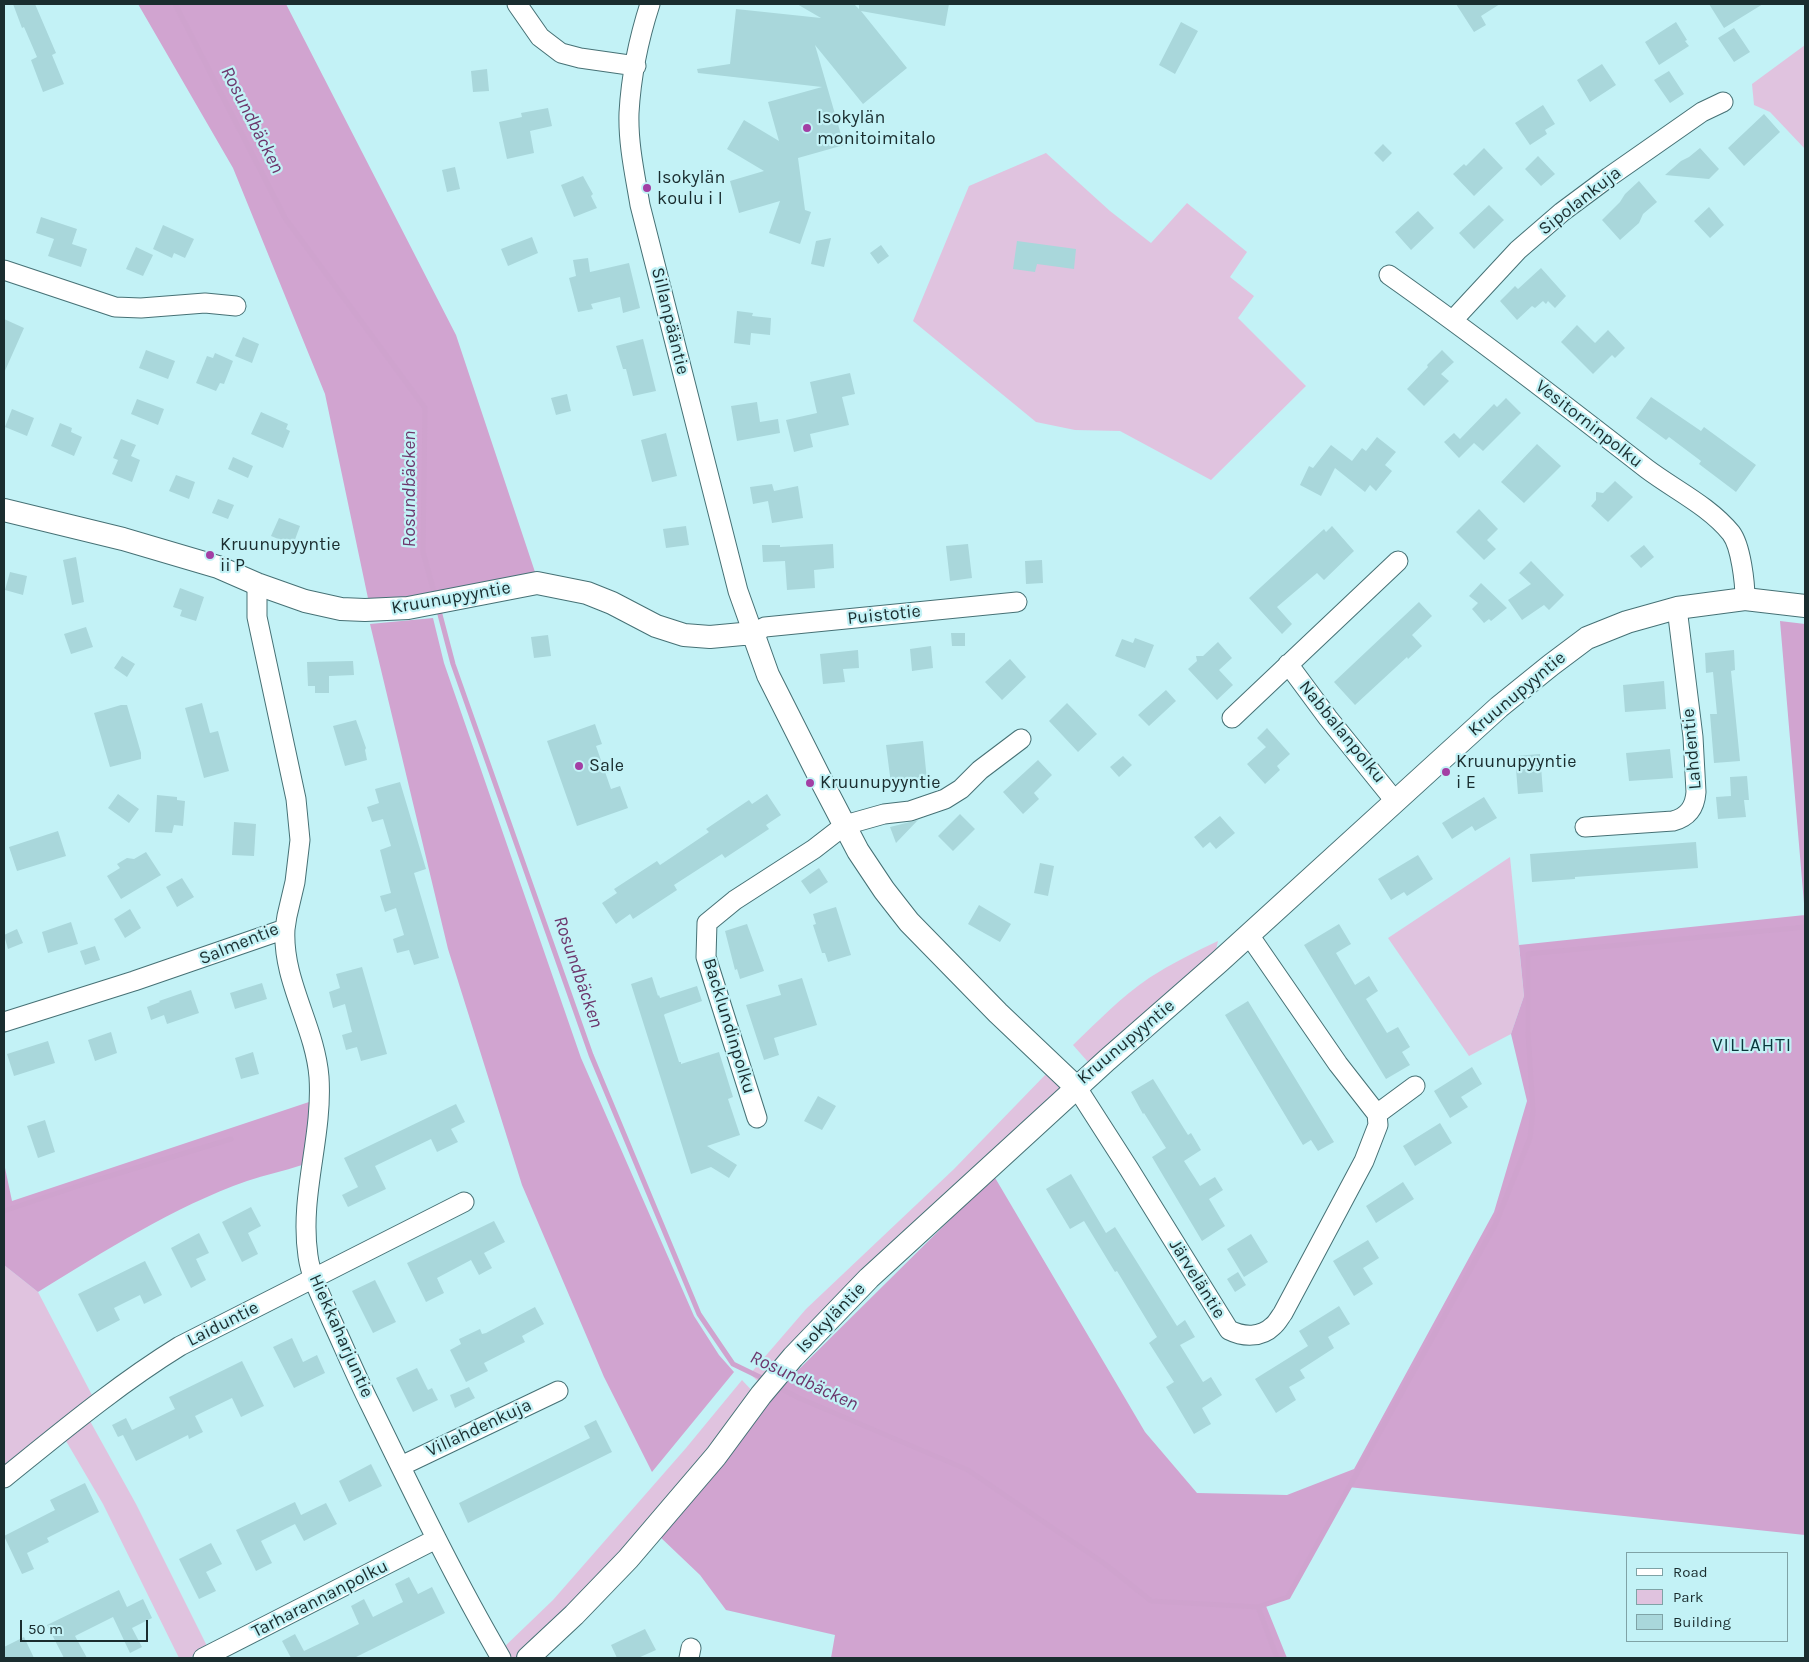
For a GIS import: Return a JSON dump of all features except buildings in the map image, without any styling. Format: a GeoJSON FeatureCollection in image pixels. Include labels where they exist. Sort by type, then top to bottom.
{"type":"FeatureCollection","features":[{"type":"Feature","properties":{"kind":"street"},"geometry":{"type":"LineString","coordinates":[[517,4],[540,37],[561,53],[580,58],[636,66]]}},
{"type":"Feature","properties":{"kind":"street","name":"Sillanpääntie"},"geometry":{"type":"LineString","coordinates":[[650,4],[644,24],[629,114],[640,205],[738,591],[753,634]]}},
{"type":"Feature","properties":{"kind":"street","name":"Sipolankuja"},"geometry":{"type":"LineString","coordinates":[[1452,320],[1518,250],[1562,212],[1702,112],[1723,102]]}},
{"type":"Feature","properties":{"kind":"street"},"geometry":{"type":"LineString","coordinates":[[4,270],[115,307],[141,308],[205,303],[236,306]]}},
{"type":"Feature","properties":{"kind":"street","name":"Vesitorninpolku"},"geometry":{"type":"LineString","coordinates":[[1389,276],[1452,320],[1665,482],[1710,512],[1732,534],[1742,564],[1745,599]]}},
{"type":"Feature","properties":{"kind":"street","name":"Kruunupyyntie"},"geometry":{"type":"LineString","coordinates":[[4,510],[124,540],[218,567],[305,601],[341,609],[365,610],[421,606],[536,582],[587,593],[612,603],[656,626],[684,634],[710,637],[753,634],[768,675],[858,851],[874,875],[909,922],[998,1013],[1076,1088],[1249,934],[1499,706],[1586,638],[1627,622],[1677,608],[1745,599],[1805,606]]}},
{"type":"Feature","properties":{"kind":"street","name":"Nabbalanpolku"},"geometry":{"type":"LineString","coordinates":[[1232,718],[1398,561]]}},
{"type":"Feature","properties":{"kind":"street","name":"Salmentie"},"geometry":{"type":"LineString","coordinates":[[4,1022],[143,979],[285,929],[286,916],[295,882],[300,840],[296,799],[256,618],[258,584]]}},
{"type":"Feature","properties":{"kind":"street","name":"Puistotie"},"geometry":{"type":"LineString","coordinates":[[753,634],[765,627],[1017,602]]}},
{"type":"Feature","properties":{"kind":"street","name":"Lahdentie"},"geometry":{"type":"LineString","coordinates":[[1585,827],[1673,821],[1680,819],[1692,809],[1696,799],[1693,737],[1677,608]]}},
{"type":"Feature","properties":{"kind":"street","name":"Nabbalanpolku"},"geometry":{"type":"LineString","coordinates":[[1288,664],[1328,718],[1395,801]]}},
{"type":"Feature","properties":{"kind":"street"},"geometry":{"type":"LineString","coordinates":[[845,825],[884,814],[910,811],[946,799],[961,789],[980,770],[1021,739]]}},
{"type":"Feature","properties":{"kind":"street","name":"Backlundinpolku"},"geometry":{"type":"LineString","coordinates":[[757,1118],[706,957],[707,923],[735,900],[814,850],[845,825]]}},
{"type":"Feature","properties":{"kind":"street","name":"Hiekkaharjuntie"},"geometry":{"type":"LineString","coordinates":[[285,929],[285,951],[288,968],[311,1040],[318,1076],[318,1122],[307,1204],[308,1256],[313,1279],[355,1374],[400,1466],[458,1582],[501,1658]]}},
{"type":"Feature","properties":{"kind":"street"},"geometry":{"type":"LineString","coordinates":[[1249,934],[1338,1064],[1377,1114],[1415,1086]]}},
{"type":"Feature","properties":{"kind":"street","name":"Järveläntie"},"geometry":{"type":"LineString","coordinates":[[1076,1088],[1129,1168],[1222,1320],[1229,1330],[1247,1336],[1266,1331],[1273,1326],[1283,1313],[1364,1161],[1378,1124],[1377,1114]]}},
{"type":"Feature","properties":{"kind":"street","name":"Isokyläntie"},"geometry":{"type":"LineString","coordinates":[[528,1658],[574,1615],[680,1501],[761,1395],[793,1357],[869,1278],[1076,1088]]}},
{"type":"Feature","properties":{"kind":"street","name":"Laiduntie"},"geometry":{"type":"LineString","coordinates":[[4,1478],[141,1370],[180,1346],[464,1202]]}},
{"type":"Feature","properties":{"kind":"street","name":"Villahdenkuja"},"geometry":{"type":"LineString","coordinates":[[400,1466],[558,1391]]}},
{"type":"Feature","properties":{"kind":"street","name":"Tarharannanpolku"},"geometry":{"type":"LineString","coordinates":[[203,1658],[436,1538]]}},
{"type":"Feature","properties":{"kind":"green space"},"geometry":{"type":"Polygon","coordinates":[[[1805,45],[1805,149],[1770,112],[1754,105],[1752,84],[1805,45]]]}},
{"type":"Feature","properties":{"kind":"green space"},"geometry":{"type":"Polygon","coordinates":[[[1046,153],[1110,211],[1151,243],[1187,203],[1247,252],[1230,277],[1254,296],[1238,318],[1306,386],[1211,480],[1120,431],[1075,430],[1036,422],[913,321],[969,186],[1046,153]]]}},
{"type":"Feature","properties":{"kind":"green space"},"geometry":{"type":"Polygon","coordinates":[[[1510,857],[1524,996],[1511,1034],[1469,1056],[1388,938],[1510,857]]]}},
{"type":"Feature","properties":{"kind":"green space"},"geometry":{"type":"Polygon","coordinates":[[[1218,941],[1216,950],[1088,1062],[1073,1045],[1139,985],[1174,963],[1218,941]]]}},
{"type":"Feature","properties":{"kind":"green space"},"geometry":{"type":"Polygon","coordinates":[[[1048,1072],[1064,1088],[764,1387],[750,1374],[806,1309],[954,1169],[1048,1072]]]}},
{"type":"Feature","properties":{"kind":"green space"},"geometry":{"type":"Polygon","coordinates":[[[4,1265],[38,1292],[93,1397],[4,1467],[4,1265]]]}},
{"type":"Feature","properties":{"kind":"green space"},"geometry":{"type":"Polygon","coordinates":[[[742,1380],[756,1395],[674,1496],[520,1658],[508,1658],[502,1649],[553,1600],[686,1448],[742,1380]]]}},
{"type":"Feature","properties":{"kind":"green space"},"geometry":{"type":"Polygon","coordinates":[[[90,1421],[136,1504],[208,1648],[189,1658],[179,1658],[103,1504],[66,1441],[90,1421]]]}},
{"type":"Feature","properties":{"kind":"shaded area"},"geometry":{"type":"Polygon","coordinates":[[[138,4],[286,4],[456,335],[536,575],[419,598],[369,603],[325,394],[233,168],[138,4]]]}},
{"type":"Feature","properties":{"kind":"shaded area"},"geometry":{"type":"Polygon","coordinates":[[[433,618],[444,663],[581,1058],[694,1316],[719,1355],[734,1372],[652,1472],[604,1377],[522,1185],[448,949],[370,624],[433,618]]]}},
{"type":"Feature","properties":{"kind":"shaded area"},"geometry":{"type":"Polygon","coordinates":[[[1780,621],[1805,624],[1805,915],[1780,621]]]}},
{"type":"Feature","properties":{"kind":"shaded area"},"geometry":{"type":"Polygon","coordinates":[[[1805,915],[1805,1535],[1348,1487],[1288,1597],[1266,1606],[1287,1658],[831,1658],[835,1635],[726,1610],[700,1575],[658,1535],[784,1384],[994,1176],[1145,1432],[1197,1493],[1287,1495],[1354,1469],[1494,1212],[1527,1101],[1511,1034],[1524,996],[1519,945],[1805,915]]]}},
{"type":"Feature","properties":{"kind":"shaded area"},"geometry":{"type":"Polygon","coordinates":[[[309,1102],[308,1128],[302,1165],[247,1181],[193,1204],[140,1231],[38,1292],[4,1265],[4,1163],[12,1201],[309,1102]]]}},
{"type":"Feature","properties":{"kind":"waterway","name":"Rosundbäcken"},"geometry":{"type":"LineString","coordinates":[[175,4],[285,218],[425,408],[423,552],[435,596]]}},
{"type":"Feature","properties":{"kind":"waterway","name":"Rosundbäcken"},"geometry":{"type":"LineString","coordinates":[[438,607],[453,664],[591,1055],[699,1314],[733,1364],[766,1380]]}},
{"type":"Feature","properties":{"kind":"waterway"},"geometry":{"type":"LineString","coordinates":[[1258,1607],[1288,1597],[1495,1225],[1530,1138],[1533,1111],[1528,1032],[1528,954],[1805,927]]}},
{"type":"Feature","properties":{"kind":"waterway"},"geometry":{"type":"LineString","coordinates":[[4,1211],[87,1183],[231,1139]]}},
{"type":"Feature","properties":{"kind":"waterway","name":"Rosundbäcken"},"geometry":{"type":"LineString","coordinates":[[776,1386],[799,1398],[968,1470],[1105,1564],[1151,1601],[1258,1607],[1277,1658]]}},
{"type":"Feature","properties":{"kind":"place","name":"Isokylän monitoimitalo"},"geometry":{"type":"Point","coordinates":[807,128]}},
{"type":"Feature","properties":{"kind":"place","name":"Isokylän koulu i I"},"geometry":{"type":"Point","coordinates":[647,188]}},
{"type":"Feature","properties":{"kind":"place","name":"Kruunupyyntie ii P"},"geometry":{"type":"Point","coordinates":[210,555]}},
{"type":"Feature","properties":{"kind":"place","name":"Sale"},"geometry":{"type":"Point","coordinates":[579,766]}},
{"type":"Feature","properties":{"kind":"place","name":"Kruunupyyntie i E"},"geometry":{"type":"Point","coordinates":[1446,772]}},
{"type":"Feature","properties":{"kind":"place","name":"Kruunupyyntie"},"geometry":{"type":"Point","coordinates":[810,783]}},
{"type":"Feature","properties":{"kind":"district","name":"VILLAHTI"},"geometry":{"type":"Point","coordinates":[1752,1046]}}]}
